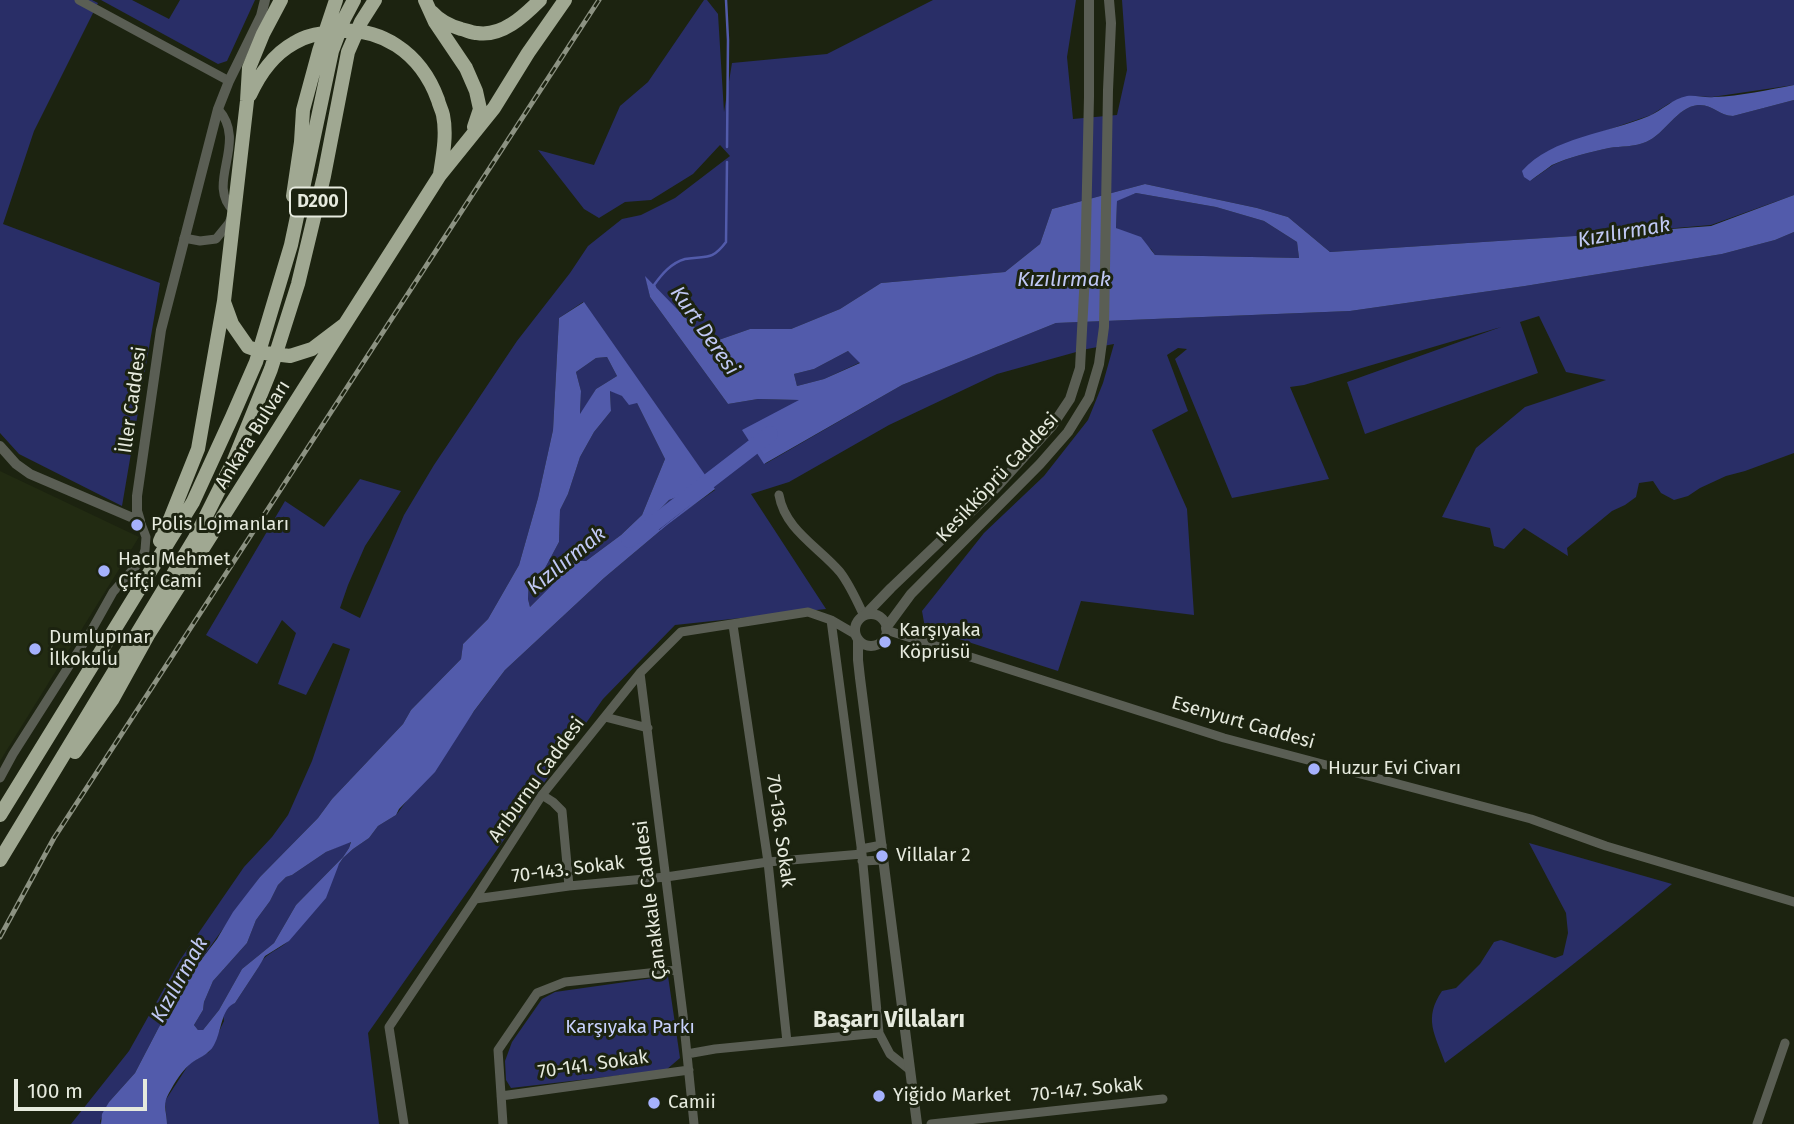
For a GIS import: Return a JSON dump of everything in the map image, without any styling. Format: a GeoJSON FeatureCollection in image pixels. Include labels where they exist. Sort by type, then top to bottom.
{"type":"FeatureCollection","features":[{"type":"Feature","properties":{"kind":"highway"},"geometry":{"type":"LineString","coordinates":[[120,620],[170,519],[198,449],[224,301],[249,68],[281,0]]}},
{"type":"Feature","properties":{"kind":"highway"},"geometry":{"type":"LineString","coordinates":[[336,20],[337,0]]}},
{"type":"Feature","properties":{"kind":"highway"},"geometry":{"type":"LineString","coordinates":[[336,20],[354,0]]}},
{"type":"Feature","properties":{"kind":"highway","name":"Ankara Bulvarı"},"geometry":{"type":"LineString","coordinates":[[0,860],[195,538],[234,460],[271,369],[298,284],[324,176],[348,52],[361,22],[375,0]]}},
{"type":"Feature","properties":{"kind":"highway"},"geometry":{"type":"LineString","coordinates":[[425,0],[435,16],[454,27],[480,34],[504,29],[540,0]]}},
{"type":"Feature","properties":{"kind":"highway"},"geometry":{"type":"LineString","coordinates":[[425,0],[435,22],[466,68],[476,90],[480,109],[471,136]]}},
{"type":"Feature","properties":{"kind":"highway","name":"Ankara Bulvarı"},"geometry":{"type":"LineString","coordinates":[[30,812],[112,700],[148,635],[440,175],[494,107],[565,0]]}},
{"type":"Feature","properties":{"kind":"highway","name":"Ankara Bulvarı"},"geometry":{"type":"LineString","coordinates":[[0,815],[193,502],[256,362],[280,281],[301,142],[303,110],[336,20]]}},
{"type":"Feature","properties":{"kind":"highway"},"geometry":{"type":"LineString","coordinates":[[247,101],[255,83],[272,60],[293,43],[314,34],[348,29],[375,35],[395,44],[414,59],[432,83],[443,115],[444,147],[440,175]]}},
{"type":"Feature","properties":{"kind":"highway"},"geometry":{"type":"LineString","coordinates":[[224,301],[232,324],[248,347],[265,353],[290,356],[312,349],[345,324]]}},
{"type":"Feature","properties":{"kind":"street"},"geometry":{"type":"LineString","coordinates":[[79,0],[229,81]]}},
{"type":"Feature","properties":{"kind":"street","name":"İller Caddesi"},"geometry":{"type":"LineString","coordinates":[[0,778],[113,592],[143,556],[146,537],[137,510],[137,496],[161,330],[218,109],[261,16],[265,0]]}},
{"type":"Feature","properties":{"kind":"street"},"geometry":{"type":"LineString","coordinates":[[261,16],[273,0]]}},
{"type":"Feature","properties":{"kind":"street","name":"Kesikköprü Caddesi"},"geometry":{"type":"LineString","coordinates":[[865,615],[996,488],[1052,426],[1070,399],[1080,368],[1086,274],[1089,0]]}},
{"type":"Feature","properties":{"kind":"street","name":"Kesikköprü Caddesi"},"geometry":{"type":"LineString","coordinates":[[886,629],[911,594],[1040,464],[1068,432],[1089,398],[1099,364],[1104,327],[1111,23],[1109,0]]}},
{"type":"Feature","properties":{"kind":"street"},"geometry":{"type":"LineString","coordinates":[[184,238],[200,241],[216,239],[229,223],[234,211],[223,194],[230,138],[226,119],[218,109]]}},
{"type":"Feature","properties":{"kind":"street"},"geometry":{"type":"LineString","coordinates":[[0,446],[16,464],[30,474],[140,521]]}},
{"type":"Feature","properties":{"kind":"street"},"geometry":{"type":"LineString","coordinates":[[779,495],[784,511],[798,533],[813,544],[843,576],[865,615]]}},
{"type":"Feature","properties":{"kind":"street","name":"Arıburnu Caddesi"},"geometry":{"type":"LineString","coordinates":[[404,1124],[389,1027],[542,796],[640,673],[681,632],[808,612],[831,620],[857,637]]}},
{"type":"Feature","properties":{"kind":"street"},"geometry":{"type":"LineString","coordinates":[[857,637],[869,646],[878,644],[885,637],[884,621],[872,614],[865,615],[857,622],[857,637],[858,660],[917,1124]]}},
{"type":"Feature","properties":{"kind":"street"},"geometry":{"type":"LineString","coordinates":[[831,620],[862,855],[879,1033],[890,1054],[910,1070]]}},
{"type":"Feature","properties":{"kind":"street","name":"70-136. Sokak"},"geometry":{"type":"LineString","coordinates":[[733,625],[768,862],[787,1042]]}},
{"type":"Feature","properties":{"kind":"street","name":"Esenyurt Caddesi"},"geometry":{"type":"LineString","coordinates":[[886,629],[1224,738],[1531,819],[1606,846],[1794,902]]}},
{"type":"Feature","properties":{"kind":"street","name":"Çanakkale Caddesi"},"geometry":{"type":"LineString","coordinates":[[640,673],[688,1054],[694,1124]]}},
{"type":"Feature","properties":{"kind":"street"},"geometry":{"type":"LineString","coordinates":[[605,717],[648,728]]}},
{"type":"Feature","properties":{"kind":"street"},"geometry":{"type":"LineString","coordinates":[[542,796],[562,811],[569,886]]}},
{"type":"Feature","properties":{"kind":"street"},"geometry":{"type":"LineString","coordinates":[[862,855],[882,845]]}},
{"type":"Feature","properties":{"kind":"street"},"geometry":{"type":"LineString","coordinates":[[862,855],[883,860]]}},
{"type":"Feature","properties":{"kind":"street","name":"70-143. Sokak"},"geometry":{"type":"LineString","coordinates":[[475,899],[569,886],[666,877],[768,862],[862,855]]}},
{"type":"Feature","properties":{"kind":"street"},"geometry":{"type":"LineString","coordinates":[[503,1124],[498,1050],[537,993],[565,982],[677,970]]}},
{"type":"Feature","properties":{"kind":"street"},"geometry":{"type":"LineString","coordinates":[[688,1054],[879,1033]]}},
{"type":"Feature","properties":{"kind":"street"},"geometry":{"type":"LineString","coordinates":[[1760,1123],[1785,1043]]}},
{"type":"Feature","properties":{"kind":"street","name":"70-141. Sokak"},"geometry":{"type":"LineString","coordinates":[[501,1096],[689,1070]]}},
{"type":"Feature","properties":{"kind":"street","name":"70-147. Sokak"},"geometry":{"type":"LineString","coordinates":[[931,1124],[1163,1099]]}},
{"type":"Feature","properties":{"kind":"shaded area","name":"Dumlupınar İlkokulu"},"geometry":{"type":"Polygon","coordinates":[[[0,471],[139,537],[0,761],[0,471]]]}},
{"type":"Feature","properties":{"kind":"green space"},"geometry":{"type":"Polygon","coordinates":[[[0,0],[92,0],[98,3],[34,131],[3,224],[160,283],[122,506],[19,454],[0,433],[0,0]]]}},
{"type":"Feature","properties":{"kind":"green space"},"geometry":{"type":"Polygon","coordinates":[[[101,0],[132,0],[169,19],[180,0],[255,0],[227,61],[218,64],[101,0]]]}},
{"type":"Feature","properties":{"kind":"green space"},"geometry":{"type":"Polygon","coordinates":[[[704,0],[707,0],[718,14],[724,112],[732,63],[827,54],[933,0],[1076,0],[1067,57],[1073,119],[1117,115],[1127,70],[1122,0],[1794,0],[1794,85],[1712,97],[1691,96],[1670,103],[1651,115],[1558,147],[1530,181],[1553,165],[1573,157],[1646,142],[1677,115],[1691,107],[1703,105],[1733,116],[1794,100],[1794,195],[1711,225],[1330,252],[1288,217],[1145,184],[1052,209],[1040,244],[1005,272],[881,283],[840,309],[791,329],[750,329],[710,343],[646,278],[650,297],[728,404],[758,399],[800,400],[765,464],[902,385],[1056,323],[1350,311],[1722,254],[1794,232],[1794,453],[1726,476],[1688,496],[1674,500],[1661,493],[1653,481],[1639,483],[1636,497],[1612,511],[1567,548],[1568,556],[1524,528],[1504,549],[1494,546],[1490,528],[1442,517],[1476,448],[1525,407],[1606,380],[1566,372],[1539,316],[1520,322],[1538,373],[1365,434],[1347,382],[1501,327],[1290,387],[1329,479],[1232,498],[1175,359],[1187,349],[1178,348],[1167,355],[1188,411],[1152,430],[1187,509],[1194,615],[1081,601],[1058,671],[925,628],[922,611],[984,533],[1044,476],[1088,420],[1103,383],[1114,344],[997,374],[889,425],[789,482],[751,494],[826,609],[675,625],[603,699],[368,1033],[379,1124],[167,1124],[165,1101],[189,1064],[209,1052],[229,1005],[235,1003],[264,958],[286,943],[297,930],[343,858],[369,838],[378,826],[396,815],[505,670],[604,578],[661,530],[652,534],[643,527],[669,500],[685,494],[690,505],[669,522],[715,490],[583,302],[559,318],[553,430],[538,498],[519,565],[488,619],[463,644],[461,659],[411,710],[403,724],[332,799],[318,818],[260,877],[195,968],[135,1073],[109,1102],[101,1124],[71,1124],[129,1051],[180,960],[244,867],[288,815],[312,761],[350,649],[333,643],[306,695],[278,684],[296,633],[282,620],[257,664],[206,635],[285,501],[324,527],[360,479],[401,491],[365,546],[340,608],[360,618],[404,515],[434,465],[517,341],[588,246],[622,219],[641,215],[675,198],[730,156],[720,145],[693,174],[651,200],[625,202],[599,218],[584,209],[538,150],[594,165],[620,106],[648,82],[704,0]]]}},
{"type":"Feature","properties":{"kind":"green space"},"geometry":{"type":"Polygon","coordinates":[[[1136,193],[1216,207],[1264,221],[1297,242],[1299,258],[1155,255],[1151,249],[1116,228],[1117,200],[1136,193]]]}},
{"type":"Feature","properties":{"kind":"green space"},"geometry":{"type":"Polygon","coordinates":[[[848,351],[861,362],[824,379],[797,386],[794,374],[814,369],[848,351]]]}},
{"type":"Feature","properties":{"kind":"green space"},"geometry":{"type":"Polygon","coordinates":[[[607,357],[617,376],[596,389],[580,416],[581,391],[576,372],[596,358],[607,357]]]}},
{"type":"Feature","properties":{"kind":"green space"},"geometry":{"type":"Polygon","coordinates":[[[610,390],[637,403],[665,459],[642,515],[621,535],[586,561],[573,561],[559,567],[551,586],[530,607],[529,579],[544,570],[559,542],[560,510],[580,457],[594,432],[611,411],[610,390]]]}},
{"type":"Feature","properties":{"kind":"green space"},"geometry":{"type":"Polygon","coordinates":[[[351,841],[343,857],[296,905],[274,943],[242,969],[219,1010],[203,1030],[198,1030],[194,1025],[203,1010],[213,981],[247,943],[256,920],[278,885],[326,852],[351,841]]]}},
{"type":"Feature","properties":{"kind":"green space"},"geometry":{"type":"Polygon","coordinates":[[[1529,843],[1672,884],[1560,975],[1445,1063],[1433,1027],[1436,1001],[1442,991],[1456,988],[1480,964],[1494,942],[1501,940],[1555,958],[1563,955],[1568,933],[1566,913],[1529,843]]]}},
{"type":"Feature","properties":{"kind":"green space","name":"Karşıyaka Parkı"},"geometry":{"type":"Polygon","coordinates":[[[668,976],[680,1058],[666,1070],[511,1088],[506,1080],[505,1061],[512,1042],[542,999],[555,992],[668,976]]]}},
{"type":"Feature","properties":{"kind":"water"},"geometry":{"type":"Polygon","coordinates":[[[1794,85],[1794,100],[1733,116],[1698,105],[1684,110],[1646,142],[1609,148],[1566,160],[1552,165],[1530,181],[1524,177],[1522,171],[1549,150],[1649,116],[1682,97],[1734,95],[1794,85]]]}},
{"type":"Feature","properties":{"kind":"water","name":"Kızılırmak"},"geometry":{"type":"Polygon","coordinates":[[[1145,184],[1288,217],[1330,252],[1711,226],[1794,195],[1794,232],[1722,254],[1350,311],[1056,323],[902,385],[764,464],[742,430],[799,400],[758,399],[728,404],[650,297],[645,276],[710,343],[750,329],[791,329],[840,309],[881,283],[1005,272],[1040,244],[1052,209],[1145,184]],[[1136,193],[1117,201],[1116,228],[1141,237],[1155,255],[1299,258],[1297,242],[1264,221],[1216,207],[1136,193]],[[848,351],[814,369],[794,374],[797,386],[824,379],[860,363],[848,351]]]}},
{"type":"Feature","properties":{"kind":"water","name":"Kızılırmak"},"geometry":{"type":"Polygon","coordinates":[[[584,302],[715,489],[604,578],[505,670],[474,711],[435,772],[396,815],[378,826],[369,838],[343,858],[326,898],[289,941],[265,956],[235,1003],[227,1010],[212,1048],[189,1065],[174,1085],[166,1100],[167,1124],[101,1124],[102,1114],[109,1102],[135,1073],[159,1027],[233,912],[260,877],[318,818],[332,799],[403,724],[411,710],[461,659],[463,644],[488,619],[519,565],[553,430],[559,318],[584,302]],[[607,357],[596,358],[576,372],[581,391],[580,414],[596,389],[617,376],[607,357]],[[610,391],[611,411],[594,432],[580,457],[560,510],[559,542],[544,570],[529,579],[530,607],[551,586],[559,567],[573,561],[586,561],[621,535],[642,515],[665,459],[637,403],[629,405],[622,396],[610,391]],[[685,494],[669,500],[643,527],[652,533],[657,526],[659,530],[690,505],[685,494]],[[351,842],[326,852],[278,885],[256,920],[247,943],[213,981],[203,1010],[194,1025],[198,1030],[203,1030],[219,1010],[242,969],[274,943],[296,905],[343,857],[351,842]]]}},
{"type":"Feature","properties":{"kind":"waterway","name":"Kurt Deresi"},"geometry":{"type":"LineString","coordinates":[[726,0],[727,147]]}},
{"type":"Feature","properties":{"kind":"waterway","name":"Kurt Deresi"},"geometry":{"type":"LineString","coordinates":[[655,288],[654,285],[660,277],[675,263],[712,255],[726,242],[727,162]]}},
{"type":"Feature","properties":{"kind":"waterway","name":"Kızılırmak"},"geometry":{"type":"LineString","coordinates":[[629,540],[770,434]]}},
{"type":"Feature","properties":{"kind":"railway"},"geometry":{"type":"LineString","coordinates":[[0,937],[54,838],[599,0]]}},
{"type":"Feature","properties":{"kind":"place","name":"Polis Lojmanları"},"geometry":{"type":"Point","coordinates":[137,525]}},
{"type":"Feature","properties":{"kind":"place","name":"Hacı Mehmet Çifçi Cami"},"geometry":{"type":"Point","coordinates":[104,571]}},
{"type":"Feature","properties":{"kind":"place","name":"Karşıyaka Köprüsü"},"geometry":{"type":"Point","coordinates":[885,642]}},
{"type":"Feature","properties":{"kind":"place","name":"Dumlupınar İlkokulu"},"geometry":{"type":"Point","coordinates":[35,649]}},
{"type":"Feature","properties":{"kind":"place","name":"Huzur Evi Civarı"},"geometry":{"type":"Point","coordinates":[1314,769]}},
{"type":"Feature","properties":{"kind":"place","name":"Villalar 2"},"geometry":{"type":"Point","coordinates":[882,856]}},
{"type":"Feature","properties":{"kind":"place","name":"Yiğido Market"},"geometry":{"type":"Point","coordinates":[879,1096]}},
{"type":"Feature","properties":{"kind":"place","name":"Camii"},"geometry":{"type":"Point","coordinates":[654,1103]}},
{"type":"Feature","properties":{"kind":"district","name":"Başarı Villaları"},"geometry":{"type":"Point","coordinates":[889,1021]}}]}
